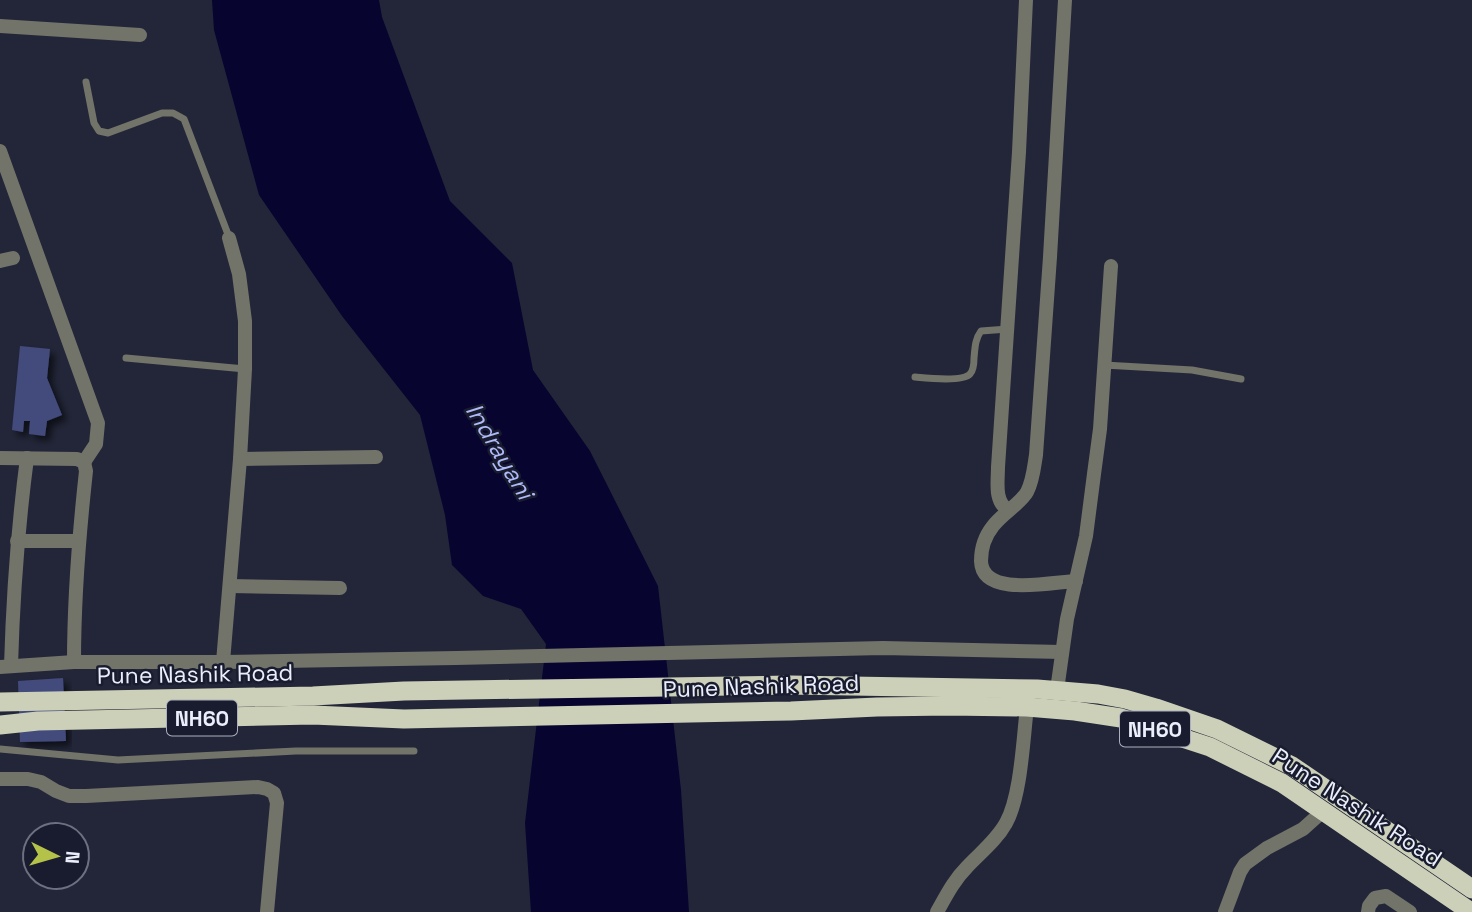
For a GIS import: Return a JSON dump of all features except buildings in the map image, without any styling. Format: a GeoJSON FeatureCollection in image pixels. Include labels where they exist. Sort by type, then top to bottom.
{"type":"FeatureCollection","features":[{"type":"Feature","properties":{"kind":"highway","name":"Pune Nashik Road"},"geometry":{"type":"LineString","coordinates":[[0,702],[313,696],[404,691],[790,685],[1056,690],[1098,694],[1136,702],[1217,729],[1265,751],[1292,766],[1472,890]]}},
{"type":"Feature","properties":{"kind":"highway","name":"Pune Nashik Road"},"geometry":{"type":"LineString","coordinates":[[0,725],[38,721],[313,715],[404,719],[925,706],[1027,707],[1075,711],[1121,718],[1210,747],[1282,783],[1471,912]]}},
{"type":"Feature","properties":{"kind":"street"},"geometry":{"type":"LineString","coordinates":[[1008,510],[998,499],[998,478],[1009,330],[1026,0]]}},
{"type":"Feature","properties":{"kind":"street"},"geometry":{"type":"LineString","coordinates":[[1065,0],[1036,455],[1027,492],[991,528],[985,539],[981,566],[988,577],[998,583],[1016,586],[1076,581]]}},
{"type":"Feature","properties":{"kind":"street"},"geometry":{"type":"LineString","coordinates":[[0,26],[140,35]]}},
{"type":"Feature","properties":{"kind":"street"},"geometry":{"type":"LineString","coordinates":[[0,151],[98,423],[96,444],[84,462],[86,471],[74,600],[74,662]]}},
{"type":"Feature","properties":{"kind":"street"},"geometry":{"type":"LineString","coordinates":[[223,662],[245,369],[245,321],[239,274],[229,238]]}},
{"type":"Feature","properties":{"kind":"street"},"geometry":{"type":"LineString","coordinates":[[1056,690],[1067,619],[1086,536],[1094,474],[1111,266]]}},
{"type":"Feature","properties":{"kind":"street"},"geometry":{"type":"LineString","coordinates":[[240,459],[376,457]]}},
{"type":"Feature","properties":{"kind":"street"},"geometry":{"type":"LineString","coordinates":[[0,458],[77,459],[84,462]]}},
{"type":"Feature","properties":{"kind":"street"},"geometry":{"type":"LineString","coordinates":[[27,458],[6,666],[74,662],[456,658],[883,648],[1062,652]]}},
{"type":"Feature","properties":{"kind":"street"},"geometry":{"type":"LineString","coordinates":[[17,541],[78,541]]}},
{"type":"Feature","properties":{"kind":"street"},"geometry":{"type":"LineString","coordinates":[[230,586],[340,588]]}},
{"type":"Feature","properties":{"kind":"street"},"geometry":{"type":"LineString","coordinates":[[937,912],[952,884],[997,837],[1013,810],[1027,707]]}},
{"type":"Feature","properties":{"kind":"street"},"geometry":{"type":"LineString","coordinates":[[0,779],[41,782],[69,796],[258,787],[267,789],[274,793],[277,803],[267,912]]}},
{"type":"Feature","properties":{"kind":"street"},"geometry":{"type":"LineString","coordinates":[[1225,912],[1245,864],[1267,848],[1303,830],[1323,811]]}},
{"type":"Feature","properties":{"kind":"street"},"geometry":{"type":"LineString","coordinates":[[1368,912],[1375,898],[1386,896],[1410,912]]}},
{"type":"Feature","properties":{"kind":"lane"},"geometry":{"type":"LineString","coordinates":[[86,82],[94,123],[99,131],[108,133],[162,113],[173,113],[184,119],[229,238]]}},
{"type":"Feature","properties":{"kind":"lane"},"geometry":{"type":"LineString","coordinates":[[915,377],[966,377],[974,367],[976,337],[981,331],[1009,330]]}},
{"type":"Feature","properties":{"kind":"lane"},"geometry":{"type":"LineString","coordinates":[[126,358],[245,369]]}},
{"type":"Feature","properties":{"kind":"lane"},"geometry":{"type":"LineString","coordinates":[[1104,365],[1192,370],[1241,379]]}},
{"type":"Feature","properties":{"kind":"lane"},"geometry":{"type":"LineString","coordinates":[[0,749],[118,760],[296,751],[414,751]]}},
{"type":"Feature","properties":{"kind":"water","name":"Indrayani"},"geometry":{"type":"Polygon","coordinates":[[[212,0],[379,0],[382,17],[450,201],[512,263],[533,370],[590,451],[658,586],[681,790],[689,912],[531,912],[525,823],[546,644],[521,609],[483,596],[452,565],[445,515],[420,415],[342,316],[259,195],[214,30],[212,0]]]}}]}
